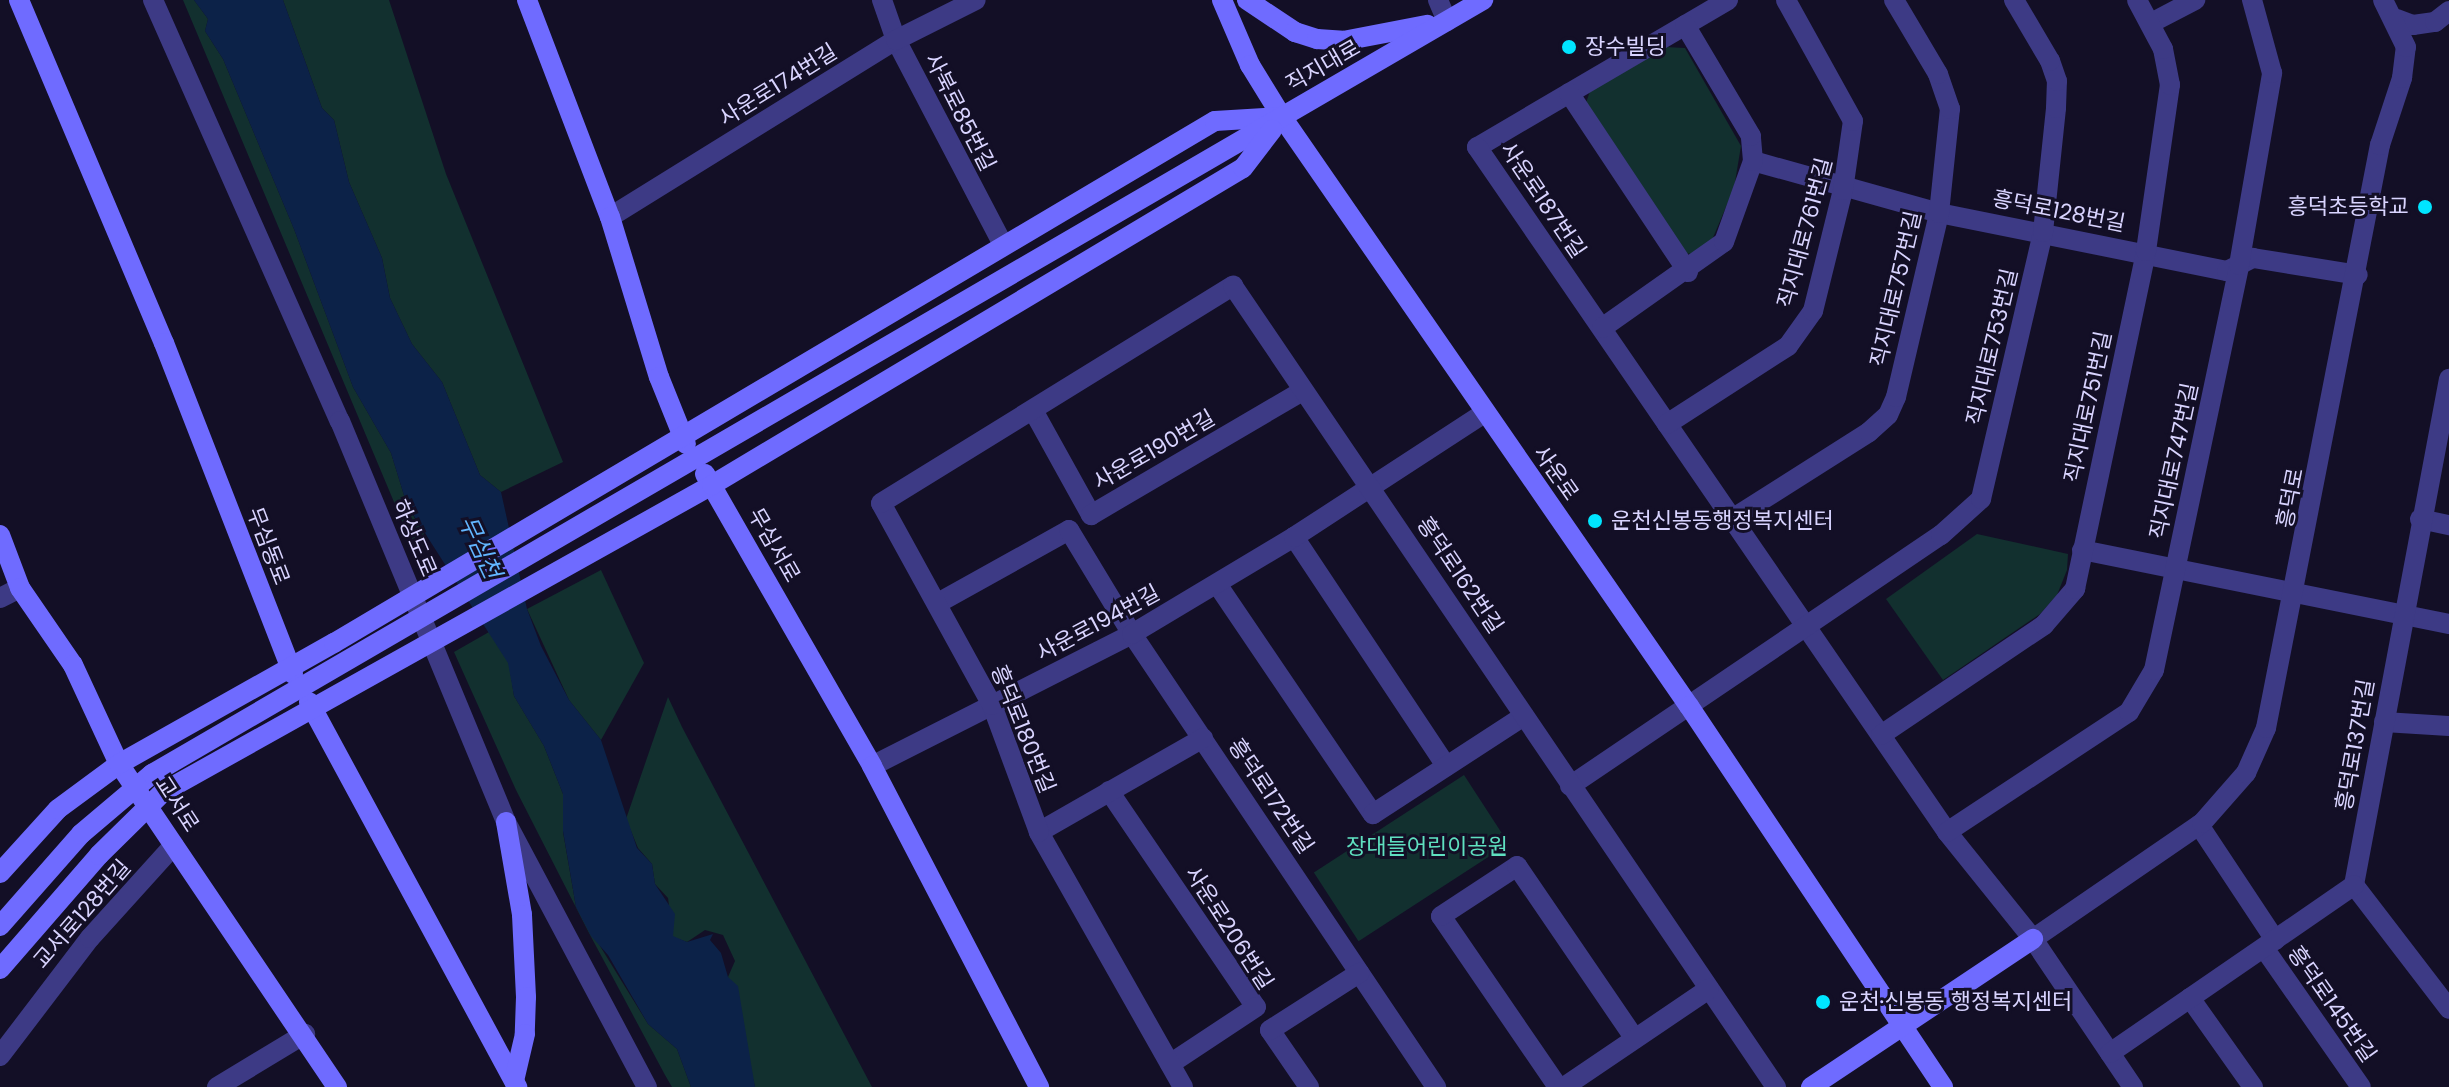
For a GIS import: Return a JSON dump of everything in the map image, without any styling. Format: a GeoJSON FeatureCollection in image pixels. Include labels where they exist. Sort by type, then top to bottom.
{"type":"FeatureCollection","features":[{"type":"Feature","properties":{"kind":"street","name":"무심동로"},"geometry":{"type":"LineString","coordinates":[[19,0],[164,343],[288,665],[516,1084]]}},
{"type":"Feature","properties":{"kind":"street","name":"하상도로"},"geometry":{"type":"LineString","coordinates":[[153,0],[340,421],[506,822],[647,1087]]}},
{"type":"Feature","properties":{"kind":"street","name":"무심서로"},"geometry":{"type":"LineString","coordinates":[[527,0],[610,217],[681,436],[872,766],[1039,1087]]}},
{"type":"Feature","properties":{"kind":"street","name":"사북로85번길"},"geometry":{"type":"LineString","coordinates":[[882,0],[896,40],[1002,243]]}},
{"type":"Feature","properties":{"kind":"street","name":"사운로174번길"},"geometry":{"type":"LineString","coordinates":[[610,217],[896,40],[976,0]]}},
{"type":"Feature","properties":{"kind":"street","name":"사운로"},"geometry":{"type":"LineString","coordinates":[[1222,0],[1250,65],[1282,117],[1689,706],[1943,1087]]}},
{"type":"Feature","properties":{"kind":"street"},"geometry":{"type":"LineString","coordinates":[[1247,0],[1295,32],[1317,39],[1343,41],[1447,21],[1438,0]]}},
{"type":"Feature","properties":{"kind":"street","name":"직지대로"},"geometry":{"type":"LineString","coordinates":[[0,926],[81,834],[152,774],[1188,175],[1483,0]]}},
{"type":"Feature","properties":{"kind":"street","name":"사운로187번길"},"geometry":{"type":"LineString","coordinates":[[1602,328],[1477,147],[1728,0]]}},
{"type":"Feature","properties":{"kind":"street","name":"직지대로761번길"},"geometry":{"type":"LineString","coordinates":[[1667,424],[1803,331],[1813,311],[1843,190],[1853,121],[1786,0]]}},
{"type":"Feature","properties":{"kind":"street","name":"직지대로757번길"},"geometry":{"type":"LineString","coordinates":[[1732,519],[1888,415],[1939,213],[1948,96],[1894,0]]}},
{"type":"Feature","properties":{"kind":"street","name":"직지대로753번길"},"geometry":{"type":"LineString","coordinates":[[1689,706],[1941,535],[1981,499],[2043,232],[2057,81],[2014,0]]}},
{"type":"Feature","properties":{"kind":"street","name":"직지대로751번길"},"geometry":{"type":"LineString","coordinates":[[1881,735],[2060,612],[2075,589],[2146,251],[2170,85],[2170,68],[2151,23],[2137,0]]}},
{"type":"Feature","properties":{"kind":"street"},"geometry":{"type":"LineString","coordinates":[[2151,23],[2195,0]]}},
{"type":"Feature","properties":{"kind":"street","name":"직지대로747번길"},"geometry":{"type":"LineString","coordinates":[[1947,832],[2129,712],[2154,670],[2239,265],[2272,73],[2252,0]]}},
{"type":"Feature","properties":{"kind":"street"},"geometry":{"type":"LineString","coordinates":[[2383,0],[2397,19],[2413,25],[2435,22],[2449,11]]}},
{"type":"Feature","properties":{"kind":"street","name":"흥덕로"},"geometry":{"type":"LineString","coordinates":[[1811,1087],[2199,825],[2246,773],[2266,728],[2297,589],[2380,145],[2402,78],[2406,47],[2397,19]]}},
{"type":"Feature","properties":{"kind":"street"},"geometry":{"type":"LineString","coordinates":[[1685,25],[1751,136],[1753,161],[1724,242],[1688,272],[1602,328],[1947,832],[2033,939],[2133,1087]]}},
{"type":"Feature","properties":{"kind":"street"},"geometry":{"type":"LineString","coordinates":[[1569,93],[1688,272]]}},
{"type":"Feature","properties":{"kind":"street"},"geometry":{"type":"LineString","coordinates":[[0,873],[58,809],[119,764],[288,665],[334,643],[661,450],[1002,243],[1215,121],[1282,117]]}},
{"type":"Feature","properties":{"kind":"street"},"geometry":{"type":"LineString","coordinates":[[0,969],[163,792],[315,710],[681,499],[712,485],[1243,168],[1282,117]]}},
{"type":"Feature","properties":{"kind":"street","name":"흥덕로128번길"},"geometry":{"type":"LineString","coordinates":[[1753,161],[1843,190],[1939,213],[2146,251],[2227,271],[2253,258],[2358,275]]}},
{"type":"Feature","properties":{"kind":"street","name":"흥덕로162번길"},"geometry":{"type":"LineString","coordinates":[[1034,412],[1233,286],[1776,1087]]}},
{"type":"Feature","properties":{"kind":"street","name":"흥덕로137번길"},"geometry":{"type":"LineString","coordinates":[[2354,885],[2420,519],[2443,426],[2449,379]]}},
{"type":"Feature","properties":{"kind":"street","name":"사운로190번길"},"geometry":{"type":"LineString","coordinates":[[1034,412],[1091,515],[1302,391]]}},
{"type":"Feature","properties":{"kind":"street","name":"흥덕로180번길"},"geometry":{"type":"LineString","coordinates":[[1034,412],[881,503],[992,705],[1039,832],[1183,1087]]}},
{"type":"Feature","properties":{"kind":"street","name":"사운로194번길"},"geometry":{"type":"LineString","coordinates":[[872,766],[1132,634],[1294,537],[1484,413]]}},
{"type":"Feature","properties":{"kind":"street"},"geometry":{"type":"LineString","coordinates":[[2420,519],[2449,525]]}},
{"type":"Feature","properties":{"kind":"street","name":"흥덕로172번길"},"geometry":{"type":"LineString","coordinates":[[938,603],[1069,530],[1132,634],[1436,1087]]}},
{"type":"Feature","properties":{"kind":"street","name":"교서로"},"geometry":{"type":"LineString","coordinates":[[0,535],[20,588],[73,665],[119,764],[305,1034],[337,1087]]}},
{"type":"Feature","properties":{"kind":"street"},"geometry":{"type":"LineString","coordinates":[[1294,537],[1446,766]]}},
{"type":"Feature","properties":{"kind":"street"},"geometry":{"type":"LineString","coordinates":[[2082,550],[2297,589],[2449,624]]}},
{"type":"Feature","properties":{"kind":"street"},"geometry":{"type":"LineString","coordinates":[[1217,584],[1373,814],[1524,716]]}},
{"type":"Feature","properties":{"kind":"street"},"geometry":{"type":"LineString","coordinates":[[0,598],[20,588]]}},
{"type":"Feature","properties":{"kind":"street"},"geometry":{"type":"LineString","coordinates":[[1570,786],[1689,706]]}},
{"type":"Feature","properties":{"kind":"street"},"geometry":{"type":"LineString","coordinates":[[2384,722],[2449,726]]}},
{"type":"Feature","properties":{"kind":"street"},"geometry":{"type":"LineString","coordinates":[[1039,832],[1203,738]]}},
{"type":"Feature","properties":{"kind":"street","name":"사운로206번길"},"geometry":{"type":"LineString","coordinates":[[1109,791],[1256,1007],[1170,1064]]}},
{"type":"Feature","properties":{"kind":"street"},"geometry":{"type":"LineString","coordinates":[[506,822],[522,915],[526,997],[525,1034],[516,1084]]}},
{"type":"Feature","properties":{"kind":"street"},"geometry":{"type":"LineString","coordinates":[[2199,825],[2270,944]]}},
{"type":"Feature","properties":{"kind":"street","name":"교서로128번길"},"geometry":{"type":"LineString","coordinates":[[0,1056],[90,938],[174,845]]}},
{"type":"Feature","properties":{"kind":"street"},"geometry":{"type":"LineString","coordinates":[[1635,1039],[1517,866],[1441,916],[1561,1087],[1635,1039],[1709,989]]}},
{"type":"Feature","properties":{"kind":"street"},"geometry":{"type":"LineString","coordinates":[[2354,885],[2449,1009]]}},
{"type":"Feature","properties":{"kind":"street","name":"흥덕로145번길"},"geometry":{"type":"LineString","coordinates":[[2110,1053],[2354,885]]}},
{"type":"Feature","properties":{"kind":"street","name":"흥덕로145번길"},"geometry":{"type":"LineString","coordinates":[[2270,944],[2361,1087]]}},
{"type":"Feature","properties":{"kind":"street"},"geometry":{"type":"LineString","coordinates":[[1309,1087],[1270,1030],[1359,973]]}},
{"type":"Feature","properties":{"kind":"street"},"geometry":{"type":"LineString","coordinates":[[2190,998],[2253,1087]]}},
{"type":"Feature","properties":{"kind":"street"},"geometry":{"type":"LineString","coordinates":[[217,1087],[305,1034]]}},
{"type":"Feature","properties":{"kind":"green space"},"geometry":{"type":"Polygon","coordinates":[[[183,0],[194,0],[208,19],[205,31],[223,59],[294,229],[353,387],[391,453],[407,505],[429,542],[415,552],[183,0]]]}},
{"type":"Feature","properties":{"kind":"green space"},"geometry":{"type":"Polygon","coordinates":[[[283,0],[389,0],[446,174],[563,462],[501,492],[480,475],[442,382],[412,344],[390,298],[382,258],[349,182],[334,120],[322,108],[283,0]]]}},
{"type":"Feature","properties":{"kind":"green space"},"geometry":{"type":"Polygon","coordinates":[[[1665,47],[1685,48],[1741,146],[1734,188],[1712,240],[1696,254],[1679,253],[1584,109],[1590,91],[1665,47]]]}},
{"type":"Feature","properties":{"kind":"green space"},"geometry":{"type":"Polygon","coordinates":[[[1977,534],[2068,554],[2067,570],[2057,595],[2040,614],[1943,680],[1886,599],[1977,534]]]}},
{"type":"Feature","properties":{"kind":"green space"},"geometry":{"type":"Polygon","coordinates":[[[601,570],[644,663],[601,740],[569,700],[527,609],[601,570]]]}},
{"type":"Feature","properties":{"kind":"green space"},"geometry":{"type":"Polygon","coordinates":[[[489,632],[509,663],[514,696],[544,746],[563,794],[563,832],[576,907],[648,1024],[677,1049],[691,1087],[672,1087],[665,1075],[589,933],[516,790],[454,652],[489,632]]]}},
{"type":"Feature","properties":{"kind":"green space"},"geometry":{"type":"Polygon","coordinates":[[[668,697],[872,1087],[755,1087],[728,977],[735,961],[723,935],[705,930],[687,942],[673,937],[668,898],[655,884],[652,864],[638,848],[626,819],[668,697]]]}},
{"type":"Feature","properties":{"kind":"green space","name":"장대들어린이공원"},"geometry":{"type":"Polygon","coordinates":[[[1464,775],[1509,844],[1359,941],[1314,872],[1464,775]]]}},
{"type":"Feature","properties":{"kind":"water","name":"무심천"},"geometry":{"type":"Polygon","coordinates":[[[194,0],[283,0],[322,108],[334,120],[349,182],[382,258],[390,298],[412,344],[442,382],[480,475],[501,492],[527,609],[541,646],[569,700],[601,740],[637,848],[652,864],[655,884],[675,914],[673,936],[687,942],[713,934],[710,940],[721,953],[728,977],[738,986],[755,1087],[691,1087],[677,1049],[648,1024],[608,955],[591,936],[576,907],[563,831],[563,794],[544,746],[514,696],[508,663],[407,505],[391,453],[353,387],[294,229],[223,59],[205,31],[208,19],[194,0]]]}},
{"type":"Feature","properties":{"kind":"place","name":"장수빌딩"},"geometry":{"type":"Point","coordinates":[1569,47]}},
{"type":"Feature","properties":{"kind":"place","name":"흥덕초등학교"},"geometry":{"type":"Point","coordinates":[2425,207]}},
{"type":"Feature","properties":{"kind":"place","name":"운천신봉동행정복지센터"},"geometry":{"type":"Point","coordinates":[1595,521]}},
{"type":"Feature","properties":{"kind":"place","name":"운천·신봉동 행정복지센터"},"geometry":{"type":"Point","coordinates":[1823,1002]}}]}
